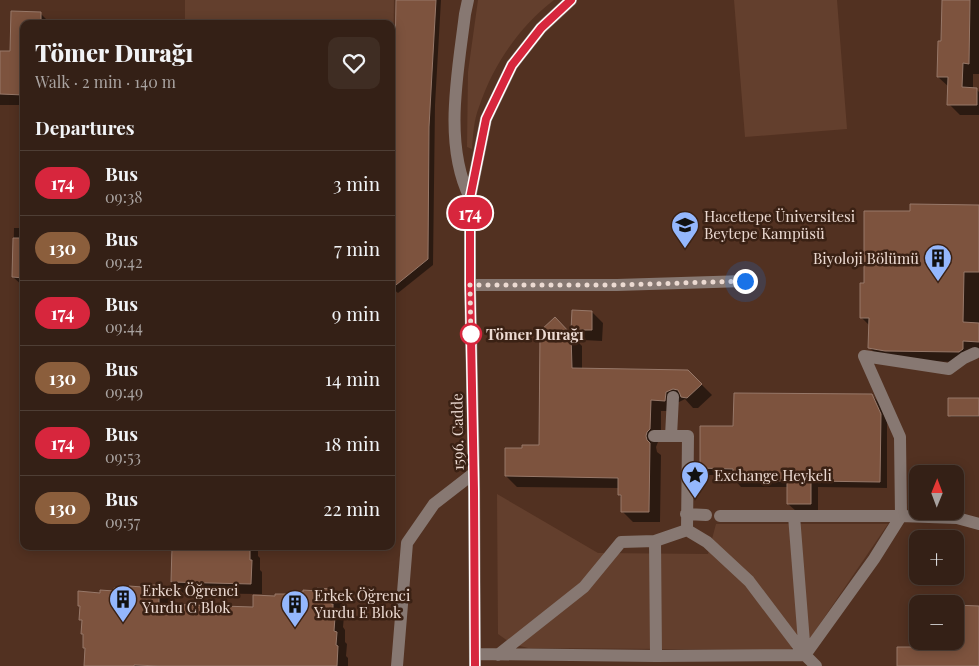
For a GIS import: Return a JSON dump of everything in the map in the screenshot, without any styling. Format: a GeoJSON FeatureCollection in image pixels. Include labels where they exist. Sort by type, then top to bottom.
{"type":"FeatureCollection","features":[{"type":"Feature","properties":{"kind":"street","name":"1596. Cadde"},"geometry":{"type":"LineString","coordinates":[[468,0],[455,115],[457,154],[464,184],[470,198]]}},
{"type":"Feature","properties":{"kind":"street","name":"1596. Cadde"},"geometry":{"type":"LineString","coordinates":[[475,660],[470,198],[486,119],[512,65],[541,28],[571,0]]}},
{"type":"Feature","properties":{"kind":"street"},"geometry":{"type":"LineString","coordinates":[[470,285],[617,285],[745,281]]}},
{"type":"Feature","properties":{"kind":"street"},"geometry":{"type":"LineString","coordinates":[[805,655],[874,558],[901,516],[900,437],[864,356],[948,369],[975,353]]}},
{"type":"Feature","properties":{"kind":"street"},"geometry":{"type":"LineString","coordinates":[[671,436],[673,397]]}},
{"type":"Feature","properties":{"kind":"street"},"geometry":{"type":"LineString","coordinates":[[654,436],[688,436],[687,530]]}},
{"type":"Feature","properties":{"kind":"street"},"geometry":{"type":"LineString","coordinates":[[397,666],[407,543],[434,504],[474,473]]}},
{"type":"Feature","properties":{"kind":"street"},"geometry":{"type":"LineString","coordinates":[[686,514],[706,515]]}},
{"type":"Feature","properties":{"kind":"street"},"geometry":{"type":"LineString","coordinates":[[720,516],[901,516],[957,518],[979,524]]}},
{"type":"Feature","properties":{"kind":"street"},"geometry":{"type":"LineString","coordinates":[[794,516],[805,655]]}},
{"type":"Feature","properties":{"kind":"street"},"geometry":{"type":"LineString","coordinates":[[498,655],[584,588],[621,542],[655,541],[687,530],[707,542],[749,581],[805,655],[816,666]]}},
{"type":"Feature","properties":{"kind":"street"},"geometry":{"type":"LineString","coordinates":[[655,541],[656,656]]}},
{"type":"Feature","properties":{"kind":"street"},"geometry":{"type":"LineString","coordinates":[[475,660],[498,655],[805,655]]}},
{"type":"Feature","properties":{"kind":"shaded area","name":"Hacettepe Üniversitesi Beytepe Kampüsü"},"geometry":{"type":"Polygon","coordinates":[[[0,0],[979,0],[979,666],[0,666],[0,0]]]}},
{"type":"Feature","properties":{"kind":"shaded area"},"geometry":{"type":"Polygon","coordinates":[[[185,0],[394,0],[394,20],[185,20],[185,0]]]}},
{"type":"Feature","properties":{"kind":"shaded area"},"geometry":{"type":"Polygon","coordinates":[[[478,0],[554,0],[529,22],[509,48],[492,76],[477,112],[472,149],[467,147],[468,72],[478,0]]]}},
{"type":"Feature","properties":{"kind":"shaded area"},"geometry":{"type":"Polygon","coordinates":[[[734,0],[837,0],[847,129],[745,137],[734,0]]]}},
{"type":"Feature","properties":{"kind":"shaded area"},"geometry":{"type":"Polygon","coordinates":[[[497,494],[598,553],[708,554],[716,524],[888,524],[811,637],[789,650],[528,648],[512,644],[498,634],[497,494]]]}},
{"type":"Feature","properties":{"kind":"building"},"geometry":{"type":"Polygon","coordinates":[[[396,0],[436,0],[429,127],[428,259],[395,286],[396,0]]]}},
{"type":"Feature","properties":{"kind":"building"},"geometry":{"type":"Polygon","coordinates":[[[942,0],[970,0],[969,64],[963,63],[962,87],[977,88],[977,105],[947,105],[948,77],[937,77],[938,41],[941,41],[942,0]]]}},
{"type":"Feature","properties":{"kind":"building"},"geometry":{"type":"Polygon","coordinates":[[[11,11],[41,12],[41,20],[20,20],[20,95],[0,94],[0,51],[10,51],[11,11]]]}},
{"type":"Feature","properties":{"kind":"building"},"geometry":{"type":"Polygon","coordinates":[[[910,204],[979,205],[979,272],[964,272],[963,322],[979,323],[979,342],[963,341],[963,349],[959,352],[885,351],[868,348],[869,318],[860,318],[860,283],[864,283],[864,211],[910,211],[910,204]]]}},
{"type":"Feature","properties":{"kind":"building"},"geometry":{"type":"Polygon","coordinates":[[[13,238],[20,238],[20,278],[12,277],[13,238]]]}},
{"type":"Feature","properties":{"kind":"building"},"geometry":{"type":"Polygon","coordinates":[[[572,310],[592,311],[592,330],[571,330],[572,310]]]}},
{"type":"Feature","properties":{"kind":"building"},"geometry":{"type":"Polygon","coordinates":[[[555,317],[571,334],[572,368],[688,370],[702,384],[687,398],[681,397],[678,390],[673,389],[666,392],[665,401],[651,400],[650,429],[646,436],[650,443],[649,512],[621,512],[618,478],[505,476],[505,448],[539,445],[540,331],[555,317]]]}},
{"type":"Feature","properties":{"kind":"building"},"geometry":{"type":"Polygon","coordinates":[[[734,393],[872,394],[881,414],[880,482],[811,481],[811,504],[787,504],[787,481],[733,480],[733,469],[700,468],[700,426],[733,426],[734,393]]]}},
{"type":"Feature","properties":{"kind":"building"},"geometry":{"type":"Polygon","coordinates":[[[948,398],[979,398],[979,416],[948,416],[948,398]]]}},
{"type":"Feature","properties":{"kind":"building"},"geometry":{"type":"Polygon","coordinates":[[[172,550],[250,550],[250,560],[252,560],[251,584],[171,582],[172,550]]]}},
{"type":"Feature","properties":{"kind":"building"},"geometry":{"type":"Polygon","coordinates":[[[142,585],[159,585],[159,604],[253,607],[253,595],[275,596],[275,594],[289,594],[289,592],[303,592],[303,590],[317,591],[317,588],[332,589],[331,604],[333,604],[333,617],[335,617],[334,631],[337,632],[336,645],[338,646],[337,666],[84,666],[85,648],[83,648],[83,634],[81,634],[82,620],[79,620],[78,591],[100,593],[100,590],[114,591],[114,588],[128,589],[129,586],[142,587],[142,585]]]}},
{"type":"Feature","properties":{"kind":"building"},"geometry":{"type":"Polygon","coordinates":[[[964,605],[979,606],[979,666],[897,666],[897,647],[909,647],[909,650],[964,650],[964,605]]]}},
{"type":"Feature","properties":{"kind":"bus line","name":"174"},"geometry":{"type":"LineString","coordinates":[[475,666],[470,198],[486,119],[512,65],[541,28],[571,0]]}},
{"type":"Feature","properties":{"kind":"place","name":"Hacettepe Üniversitesi Beytepe Kampüsü"},"geometry":{"type":"Point","coordinates":[685,249]}},
{"type":"Feature","properties":{"kind":"place","name":"Biyoloji Bölümü"},"geometry":{"type":"Point","coordinates":[938,282]}},
{"type":"Feature","properties":{"kind":"place","name":"Tömer Durağı"},"geometry":{"type":"Point","coordinates":[471,334]}},
{"type":"Feature","properties":{"kind":"place","name":"Exchange Heykeli"},"geometry":{"type":"Point","coordinates":[695,499]}},
{"type":"Feature","properties":{"kind":"place","name":"Erkek Öğrenci Yurdu C Blok"},"geometry":{"type":"Point","coordinates":[123,623]}},
{"type":"Feature","properties":{"kind":"place","name":"Erkek Öğrenci Yurdu E Blok"},"geometry":{"type":"Point","coordinates":[295,628]}},
{"type":"Feature","properties":{"kind":"route"},"geometry":{"type":"LineString","coordinates":[[471,334],[471,341],[470,285],[617,285],[745,281]]}}]}
